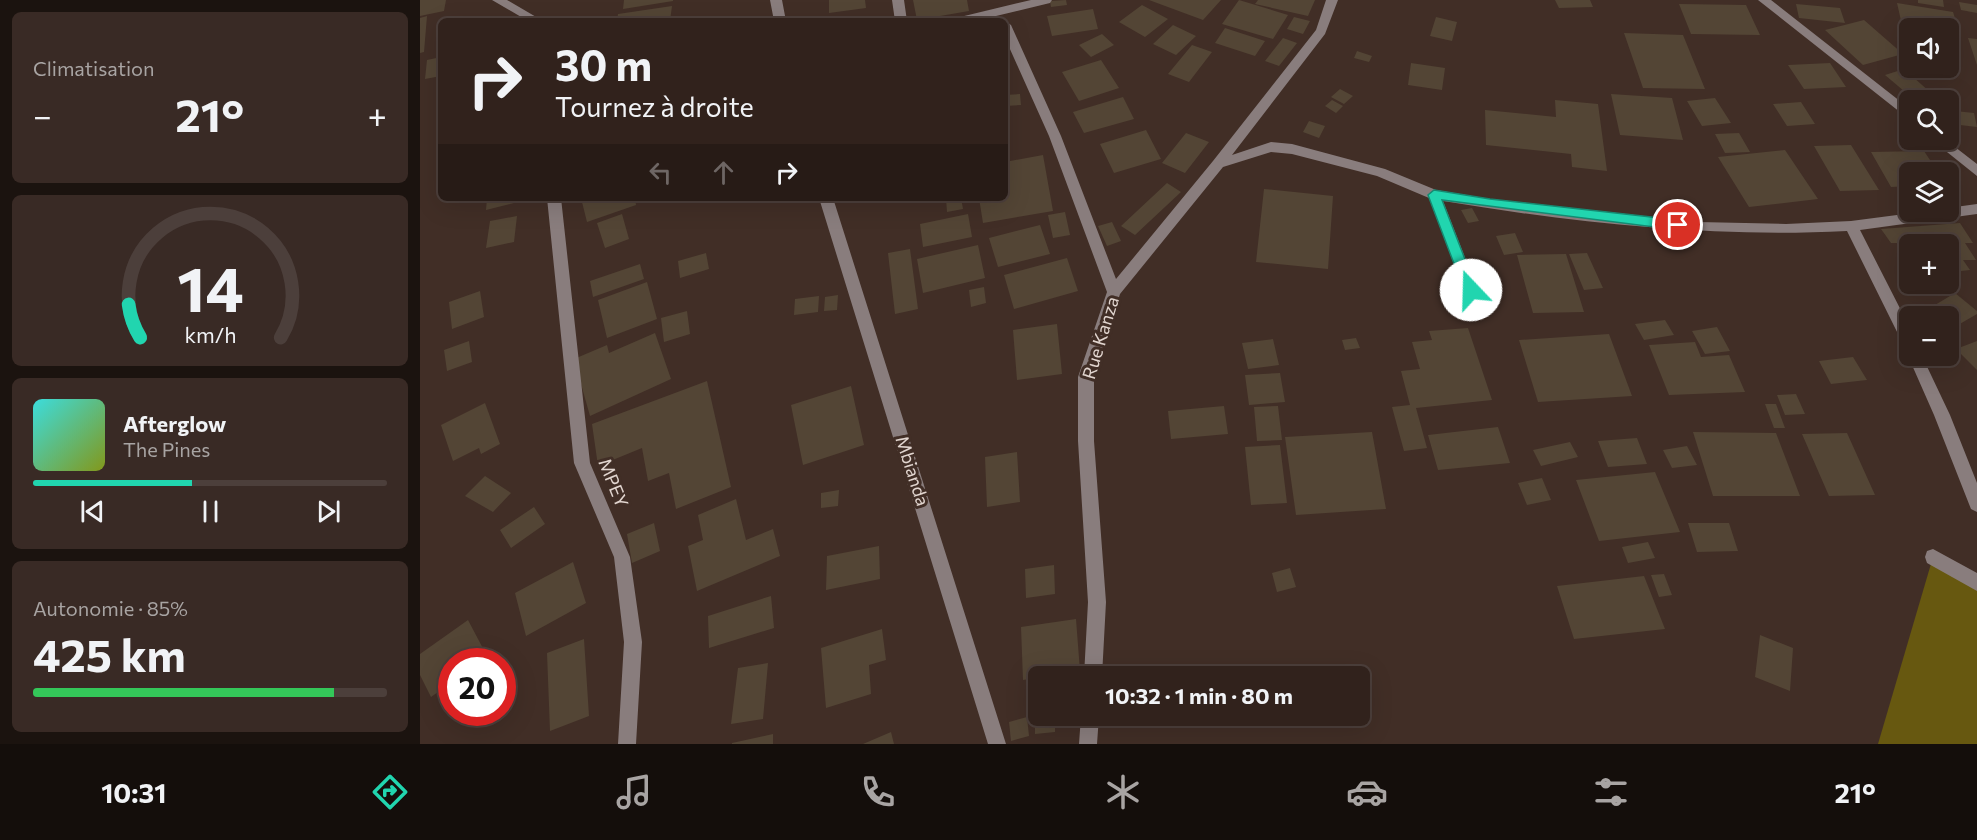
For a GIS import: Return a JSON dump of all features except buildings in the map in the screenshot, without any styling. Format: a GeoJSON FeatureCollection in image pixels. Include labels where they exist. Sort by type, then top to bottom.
{"type":"FeatureCollection","features":[{"type":"Feature","properties":{"kind":"street"},"geometry":{"type":"LineString","coordinates":[[498,0],[531,18]]}},
{"type":"Feature","properties":{"kind":"street"},"geometry":{"type":"LineString","coordinates":[[776,0],[779,18]]}},
{"type":"Feature","properties":{"kind":"street"},"geometry":{"type":"LineString","coordinates":[[898,0],[901,18]]}},
{"type":"Feature","properties":{"kind":"street"},"geometry":{"type":"LineString","coordinates":[[1007,18],[1046,0]]}},
{"type":"Feature","properties":{"kind":"street","name":"Rue Kanza"},"geometry":{"type":"LineString","coordinates":[[1094,666],[1097,602],[1086,441],[1086,377],[1114,292],[1322,31],[1332,0]]}},
{"type":"Feature","properties":{"kind":"street"},"geometry":{"type":"LineString","coordinates":[[1764,0],[1899,107]]}},
{"type":"Feature","properties":{"kind":"street"},"geometry":{"type":"LineString","coordinates":[[1008,31],[1055,136],[1114,292]]}},
{"type":"Feature","properties":{"kind":"street"},"geometry":{"type":"LineString","coordinates":[[1218,164],[1270,147],[1292,149],[1380,172],[1434,195],[1490,204],[1698,227],[1786,229],[1851,226],[1977,209]]}},
{"type":"Feature","properties":{"kind":"street"},"geometry":{"type":"LineString","coordinates":[[1951,150],[1977,171]]}},
{"type":"Feature","properties":{"kind":"street"},"geometry":{"type":"LineString","coordinates":[[1434,195],[1478,309]]}},
{"type":"Feature","properties":{"kind":"street","name":"MPEY"},"geometry":{"type":"LineString","coordinates":[[554,201],[582,463],[622,557],[633,642],[627,744]]}},
{"type":"Feature","properties":{"kind":"street","name":"Mbianda"},"geometry":{"type":"LineString","coordinates":[[827,201],[997,744]]}},
{"type":"Feature","properties":{"kind":"street"},"geometry":{"type":"LineString","coordinates":[[1851,226],[1899,323]]}},
{"type":"Feature","properties":{"kind":"street"},"geometry":{"type":"LineString","coordinates":[[1919,366],[1977,504]]}},
{"type":"Feature","properties":{"kind":"street"},"geometry":{"type":"LineString","coordinates":[[1933,557],[1977,583]]}},
{"type":"Feature","properties":{"kind":"street"},"geometry":{"type":"LineString","coordinates":[[1089,744],[1090,726]]}},
{"type":"Feature","properties":{"kind":"shaded area"},"geometry":{"type":"Polygon","coordinates":[[[1933,557],[1977,583],[1977,744],[1878,744],[1933,557]]]}},
{"type":"Feature","properties":{"kind":"route"},"geometry":{"type":"LineString","coordinates":[[1471,290],[1434,195],[1490,204],[1678,225]]}}]}
